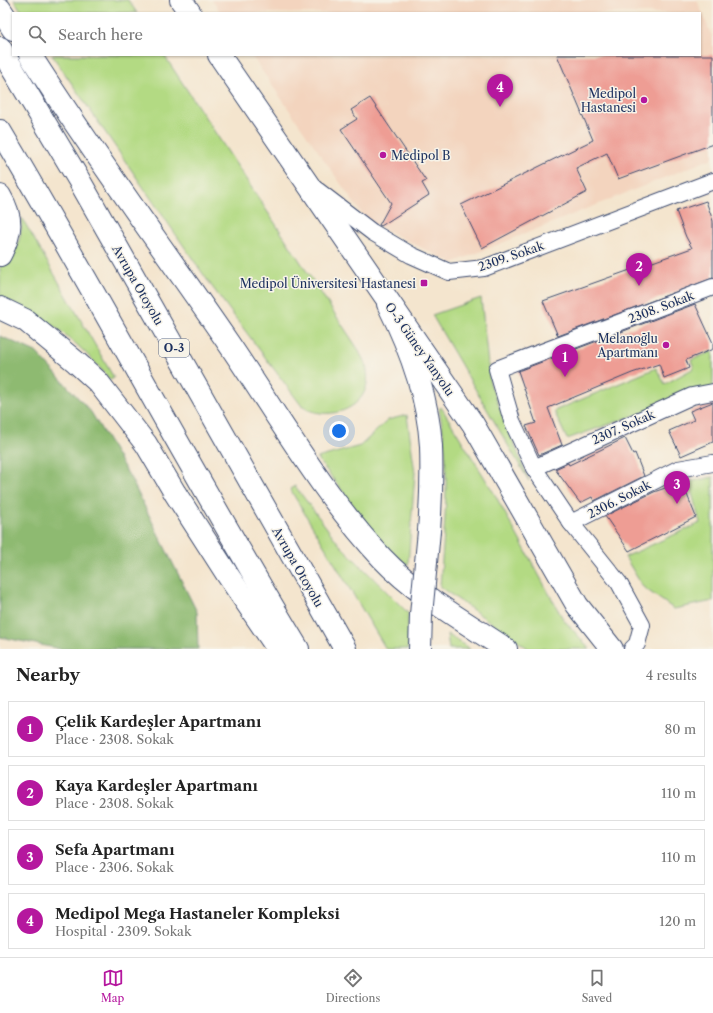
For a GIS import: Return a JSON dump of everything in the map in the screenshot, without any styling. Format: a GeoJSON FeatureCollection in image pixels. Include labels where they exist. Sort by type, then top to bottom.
{"type":"FeatureCollection","features":[{"type":"Feature","properties":{"kind":"main road"},"geometry":{"type":"LineString","coordinates":[[181,0],[189,12]]}},
{"type":"Feature","properties":{"kind":"main road"},"geometry":{"type":"LineString","coordinates":[[0,9],[12,27]]}},
{"type":"Feature","properties":{"kind":"main road","name":"Avrupa Otoyolu"},"geometry":{"type":"LineString","coordinates":[[0,48],[82,187],[345,649]]}},
{"type":"Feature","properties":{"kind":"main road"},"geometry":{"type":"LineString","coordinates":[[31,56],[115,182],[161,245],[244,367],[294,444],[336,501],[382,557],[411,585],[506,649]]}},
{"type":"Feature","properties":{"kind":"main road","name":"O-3 Güney Yanyolu"},"geometry":{"type":"LineString","coordinates":[[219,56],[388,304],[473,424],[577,604],[612,649]]}},
{"type":"Feature","properties":{"kind":"main road"},"geometry":{"type":"LineString","coordinates":[[0,131],[74,255],[231,536],[298,649]]}},
{"type":"Feature","properties":{"kind":"main road"},"geometry":{"type":"LineString","coordinates":[[0,196],[10,221],[8,240],[0,254]]}},
{"type":"Feature","properties":{"kind":"main road"},"geometry":{"type":"LineString","coordinates":[[388,304],[405,338],[422,389],[431,444],[432,493],[421,615],[420,649]]}},
{"type":"Feature","properties":{"kind":"main road"},"geometry":{"type":"LineString","coordinates":[[0,308],[25,320],[76,362],[102,388],[146,444],[175,493],[227,574],[278,649]]}},
{"type":"Feature","properties":{"kind":"street","name":"2309. Sokak"},"geometry":{"type":"LineString","coordinates":[[302,179],[372,232],[411,255],[449,272],[484,268],[712,184]]}},
{"type":"Feature","properties":{"kind":"street","name":"2308. Sokak"},"geometry":{"type":"LineString","coordinates":[[534,468],[512,421],[497,369],[713,288]]}},
{"type":"Feature","properties":{"kind":"street","name":"2307. Sokak"},"geometry":{"type":"LineString","coordinates":[[534,468],[692,396],[713,392]]}},
{"type":"Feature","properties":{"kind":"street","name":"2306. Sokak"},"geometry":{"type":"LineString","coordinates":[[571,523],[678,469],[713,462]]}},
{"type":"Feature","properties":{"kind":"street"},"geometry":{"type":"LineString","coordinates":[[534,468],[571,523],[619,583],[642,625],[636,644],[632,649]]}},
{"type":"Feature","properties":{"kind":"shaded area"},"geometry":{"type":"Polygon","coordinates":[[[212,0],[697,0],[713,39],[713,158],[452,263],[366,220],[252,56],[701,56],[701,12],[220,12],[212,0]]]}},
{"type":"Feature","properties":{"kind":"green space"},"geometry":{"type":"Polygon","coordinates":[[[14,0],[128,0],[136,12],[22,12],[14,0]]]}},
{"type":"Feature","properties":{"kind":"green space"},"geometry":{"type":"Polygon","coordinates":[[[53,56],[165,56],[358,349],[365,364],[368,378],[366,388],[361,397],[355,404],[336,412],[326,413],[313,411],[301,405],[210,284],[53,56]]]}},
{"type":"Feature","properties":{"kind":"green space"},"geometry":{"type":"Polygon","coordinates":[[[22,218],[114,378],[110,380],[87,355],[47,321],[16,304],[0,298],[0,267],[6,263],[15,252],[21,232],[22,218]]]}},
{"type":"Feature","properties":{"kind":"green space"},"geometry":{"type":"Polygon","coordinates":[[[481,298],[490,383],[529,481],[432,315],[481,298]]]}},
{"type":"Feature","properties":{"kind":"green space"},"geometry":{"type":"Polygon","coordinates":[[[0,336],[36,352],[91,412],[131,479],[197,612],[198,649],[61,649],[0,637],[0,336]]]}},
{"type":"Feature","properties":{"kind":"green space"},"geometry":{"type":"Polygon","coordinates":[[[713,351],[713,388],[567,439],[554,411],[656,368],[665,384],[694,368],[691,360],[713,351]]]}},
{"type":"Feature","properties":{"kind":"green space"},"geometry":{"type":"Polygon","coordinates":[[[441,407],[494,493],[563,619],[590,649],[529,649],[440,587],[446,498],[445,453],[439,409],[441,407]]]}},
{"type":"Feature","properties":{"kind":"green space"},"geometry":{"type":"Polygon","coordinates":[[[407,415],[415,473],[408,565],[387,549],[317,458],[360,446],[388,420],[407,415]]]}},
{"type":"Feature","properties":{"kind":"green space"},"geometry":{"type":"Polygon","coordinates":[[[713,477],[713,601],[674,609],[643,587],[625,557],[700,523],[689,482],[713,477]]]}},
{"type":"Feature","properties":{"kind":"green space"},"geometry":{"type":"Polygon","coordinates":[[[295,486],[339,544],[408,613],[408,649],[386,649],[290,489],[295,486]]]}},
{"type":"Feature","properties":{"kind":"green space"},"geometry":{"type":"Polygon","coordinates":[[[447,634],[470,649],[449,649],[447,634]]]}},
{"type":"Feature","properties":{"kind":"building","name":"Medipol Hastanesi"},"geometry":{"type":"Polygon","coordinates":[[[713,55],[713,144],[618,179],[607,153],[576,168],[587,192],[482,248],[461,205],[593,140],[557,56],[713,55]]]}},
{"type":"Feature","properties":{"kind":"building","name":"Medipol B"},"geometry":{"type":"Polygon","coordinates":[[[370,98],[426,181],[422,183],[429,195],[381,226],[379,225],[391,203],[341,129],[357,119],[351,110],[370,98]]]}},
{"type":"Feature","properties":{"kind":"building"},"geometry":{"type":"Polygon","coordinates":[[[706,201],[713,221],[713,278],[558,336],[543,301],[692,248],[676,211],[706,201]]]}},
{"type":"Feature","properties":{"kind":"building"},"geometry":{"type":"Polygon","coordinates":[[[695,304],[713,343],[713,349],[686,360],[689,368],[664,378],[659,364],[632,373],[548,408],[562,445],[539,455],[526,426],[536,423],[518,371],[695,304]]]}},
{"type":"Feature","properties":{"kind":"building"},"geometry":{"type":"Polygon","coordinates":[[[713,402],[713,442],[681,456],[669,431],[694,420],[690,411],[713,402]]]}},
{"type":"Feature","properties":{"kind":"building"},"geometry":{"type":"Polygon","coordinates":[[[625,438],[633,454],[635,453],[644,476],[594,501],[592,497],[580,503],[555,469],[568,463],[569,465],[625,438]]]}},
{"type":"Feature","properties":{"kind":"building"},"geometry":{"type":"Polygon","coordinates":[[[682,482],[696,517],[629,551],[605,516],[654,492],[682,482]]]}},
{"type":"Feature","properties":{"kind":"place","name":"Medipol Hastanesi"},"geometry":{"type":"Point","coordinates":[644,100]}},
{"type":"Feature","properties":{"kind":"place","name":"Medipol Mega Hastaneler Kompleksi"},"geometry":{"type":"Point","coordinates":[500,107]}},
{"type":"Feature","properties":{"kind":"place","name":"Medipol B"},"geometry":{"type":"Point","coordinates":[383,155]}},
{"type":"Feature","properties":{"kind":"place","name":"Medipol Üniversitesi Hastanesi"},"geometry":{"type":"Point","coordinates":[424,283]}},
{"type":"Feature","properties":{"kind":"place","name":"Kaya Kardeşler Apartmanı"},"geometry":{"type":"Point","coordinates":[639,286]}},
{"type":"Feature","properties":{"kind":"place","name":"Melanoğlu Apartmanı"},"geometry":{"type":"Point","coordinates":[666,345]}},
{"type":"Feature","properties":{"kind":"place","name":"Çelik Kardeşler Apartmanı"},"geometry":{"type":"Point","coordinates":[565,377]}},
{"type":"Feature","properties":{"kind":"place","name":"Sefa Apartmanı"},"geometry":{"type":"Point","coordinates":[677,504]}}]}
